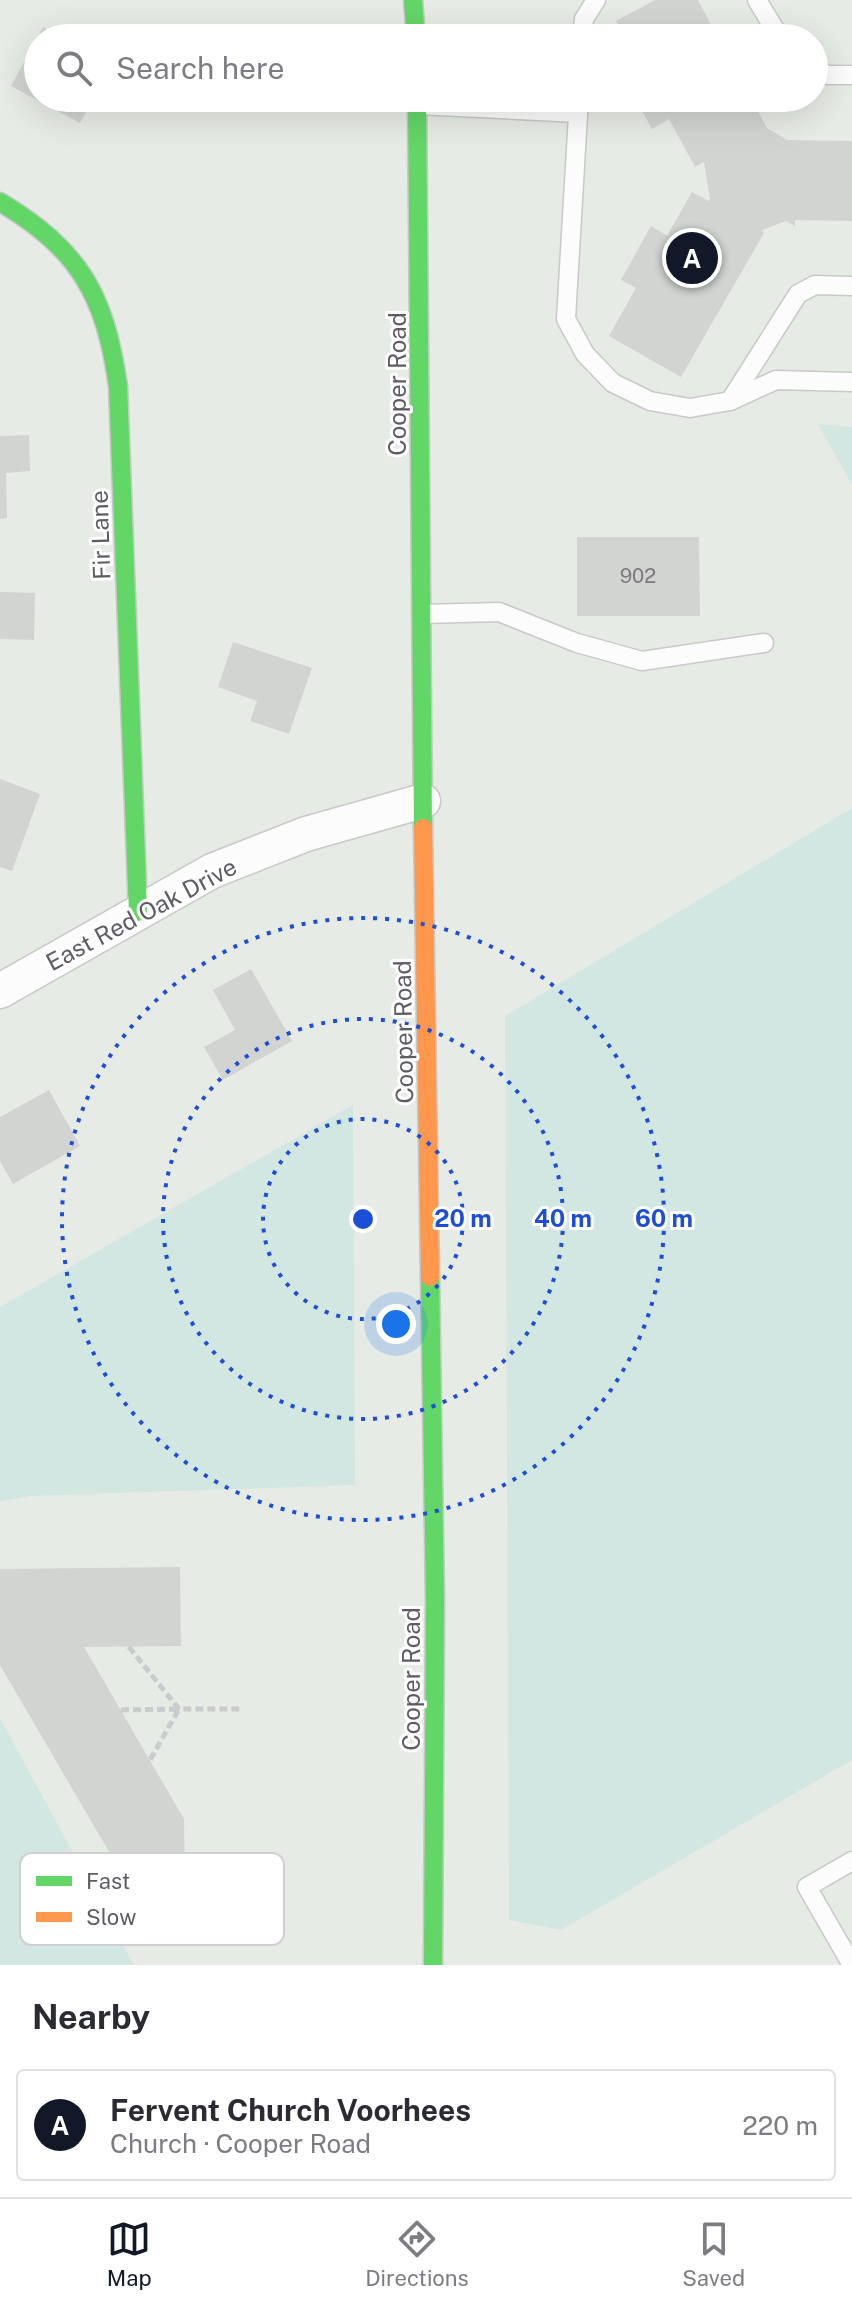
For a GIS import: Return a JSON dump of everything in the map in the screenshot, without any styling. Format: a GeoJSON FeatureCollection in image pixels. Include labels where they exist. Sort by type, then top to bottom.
{"type":"FeatureCollection","features":[{"type":"Feature","properties":{"kind":"street"},"geometry":{"type":"LineString","coordinates":[[413,0],[415,24]]}},
{"type":"Feature","properties":{"kind":"street","name":"Cooper Road"},"geometry":{"type":"LineString","coordinates":[[418,112],[423,801],[435,1601],[433,1965]]}},
{"type":"Feature","properties":{"kind":"street","name":"Fir Lane"},"geometry":{"type":"LineString","coordinates":[[0,202],[23,215],[61,245],[86,279],[108,328],[118,386],[138,912]]}},
{"type":"Feature","properties":{"kind":"street","name":"East Red Oak Drive"},"geometry":{"type":"LineString","coordinates":[[0,991],[212,871],[306,834],[423,801]]}},
{"type":"Feature","properties":{"kind":"lane"},"geometry":{"type":"LineString","coordinates":[[583,24],[596,0]]}},
{"type":"Feature","properties":{"kind":"lane"},"geometry":{"type":"LineString","coordinates":[[757,0],[772,24]]}},
{"type":"Feature","properties":{"kind":"lane"},"geometry":{"type":"LineString","coordinates":[[828,75],[852,75]]}},
{"type":"Feature","properties":{"kind":"lane"},"geometry":{"type":"LineString","coordinates":[[578,112],[566,319],[585,354],[613,383],[650,401],[690,408],[730,401],[776,380],[852,382]]}},
{"type":"Feature","properties":{"kind":"lane"},"geometry":{"type":"LineString","coordinates":[[730,401],[798,294],[815,285],[852,286]]}},
{"type":"Feature","properties":{"kind":"lane"},"geometry":{"type":"LineString","coordinates":[[422,614],[499,612],[577,643],[642,661],[764,643]]}},
{"type":"Feature","properties":{"kind":"lane"},"geometry":{"type":"LineString","coordinates":[[852,1861],[807,1887],[852,1965]]}},
{"type":"Feature","properties":{"kind":"path"},"geometry":{"type":"LineString","coordinates":[[129,1647],[179,1709]]}},
{"type":"Feature","properties":{"kind":"path"},"geometry":{"type":"LineString","coordinates":[[150,1760],[179,1709]]}},
{"type":"Feature","properties":{"kind":"path"},"geometry":{"type":"LineString","coordinates":[[121,1710],[241,1709]]}},
{"type":"Feature","properties":{"kind":"shaded area"},"geometry":{"type":"Polygon","coordinates":[[[818,424],[852,427],[852,485],[818,424]]]}},
{"type":"Feature","properties":{"kind":"shaded area"},"geometry":{"type":"Polygon","coordinates":[[[852,808],[852,1760],[561,1930],[509,1920],[505,1016],[852,808]]]}},
{"type":"Feature","properties":{"kind":"shaded area"},"geometry":{"type":"Polygon","coordinates":[[[353,1105],[355,1485],[31,1496],[0,1501],[0,1307],[353,1105]]]}},
{"type":"Feature","properties":{"kind":"shaded area"},"geometry":{"type":"Polygon","coordinates":[[[0,1718],[73,1853],[20,1853],[20,1945],[123,1945],[134,1965],[0,1965],[0,1718]]]}},
{"type":"Feature","properties":{"kind":"building"},"geometry":{"type":"Polygon","coordinates":[[[655,0],[698,0],[711,24],[618,24],[616,21],[655,0]]]}},
{"type":"Feature","properties":{"kind":"building"},"geometry":{"type":"Polygon","coordinates":[[[24,62],[24,93],[11,86],[24,62]]]}},
{"type":"Feature","properties":{"kind":"building"},"geometry":{"type":"Polygon","coordinates":[[[59,112],[86,112],[80,123],[59,112]]]}},
{"type":"Feature","properties":{"kind":"building"},"geometry":{"type":"Polygon","coordinates":[[[643,112],[758,112],[767,128],[787,140],[852,141],[852,221],[795,220],[795,226],[786,221],[762,230],[764,233],[681,377],[609,336],[636,288],[621,280],[651,226],[667,236],[692,192],[710,199],[704,162],[695,167],[669,119],[652,129],[643,112]]]}},
{"type":"Feature","properties":{"kind":"building"},"geometry":{"type":"Polygon","coordinates":[[[29,435],[30,471],[6,473],[7,518],[0,519],[0,436],[29,435]]]}},
{"type":"Feature","properties":{"kind":"building"},"geometry":{"type":"Polygon","coordinates":[[[577,537],[699,537],[700,616],[577,616],[577,537]]]}},
{"type":"Feature","properties":{"kind":"building"},"geometry":{"type":"Polygon","coordinates":[[[0,592],[35,593],[34,640],[0,639],[0,592]]]}},
{"type":"Feature","properties":{"kind":"building"},"geometry":{"type":"Polygon","coordinates":[[[233,642],[312,668],[289,734],[250,721],[257,701],[218,687],[233,642]]]}},
{"type":"Feature","properties":{"kind":"building"},"geometry":{"type":"Polygon","coordinates":[[[0,779],[40,794],[12,871],[0,867],[0,779]]]}},
{"type":"Feature","properties":{"kind":"building"},"geometry":{"type":"Polygon","coordinates":[[[251,969],[292,1041],[223,1080],[204,1047],[235,1030],[213,990],[251,969]]]}},
{"type":"Feature","properties":{"kind":"building"},"geometry":{"type":"Polygon","coordinates":[[[49,1090],[80,1146],[13,1184],[0,1161],[0,1117],[49,1090]]]}},
{"type":"Feature","properties":{"kind":"building"},"geometry":{"type":"Polygon","coordinates":[[[180,1567],[181,1646],[84,1647],[184,1819],[185,1853],[110,1853],[0,1665],[0,1569],[180,1567]]]}},
{"type":"Feature","properties":{"kind":"traffic: fast"},"geometry":{"type":"LineString","coordinates":[[413,0],[415,24]]}},
{"type":"Feature","properties":{"kind":"traffic: fast"},"geometry":{"type":"LineString","coordinates":[[417,112],[423,828]]}},
{"type":"Feature","properties":{"kind":"traffic: fast"},"geometry":{"type":"LineString","coordinates":[[0,202],[28,220],[69,257],[96,300],[112,354],[118,386],[138,912]]}},
{"type":"Feature","properties":{"kind":"traffic: fast"},"geometry":{"type":"LineString","coordinates":[[430,1277],[435,1601],[433,1965]]}},
{"type":"Feature","properties":{"kind":"traffic: slow"},"geometry":{"type":"LineString","coordinates":[[423,828],[430,1277]]}},
{"type":"Feature","properties":{"kind":"place","name":"Fervent Church Voorhees"},"geometry":{"type":"Point","coordinates":[692,258]}}]}
